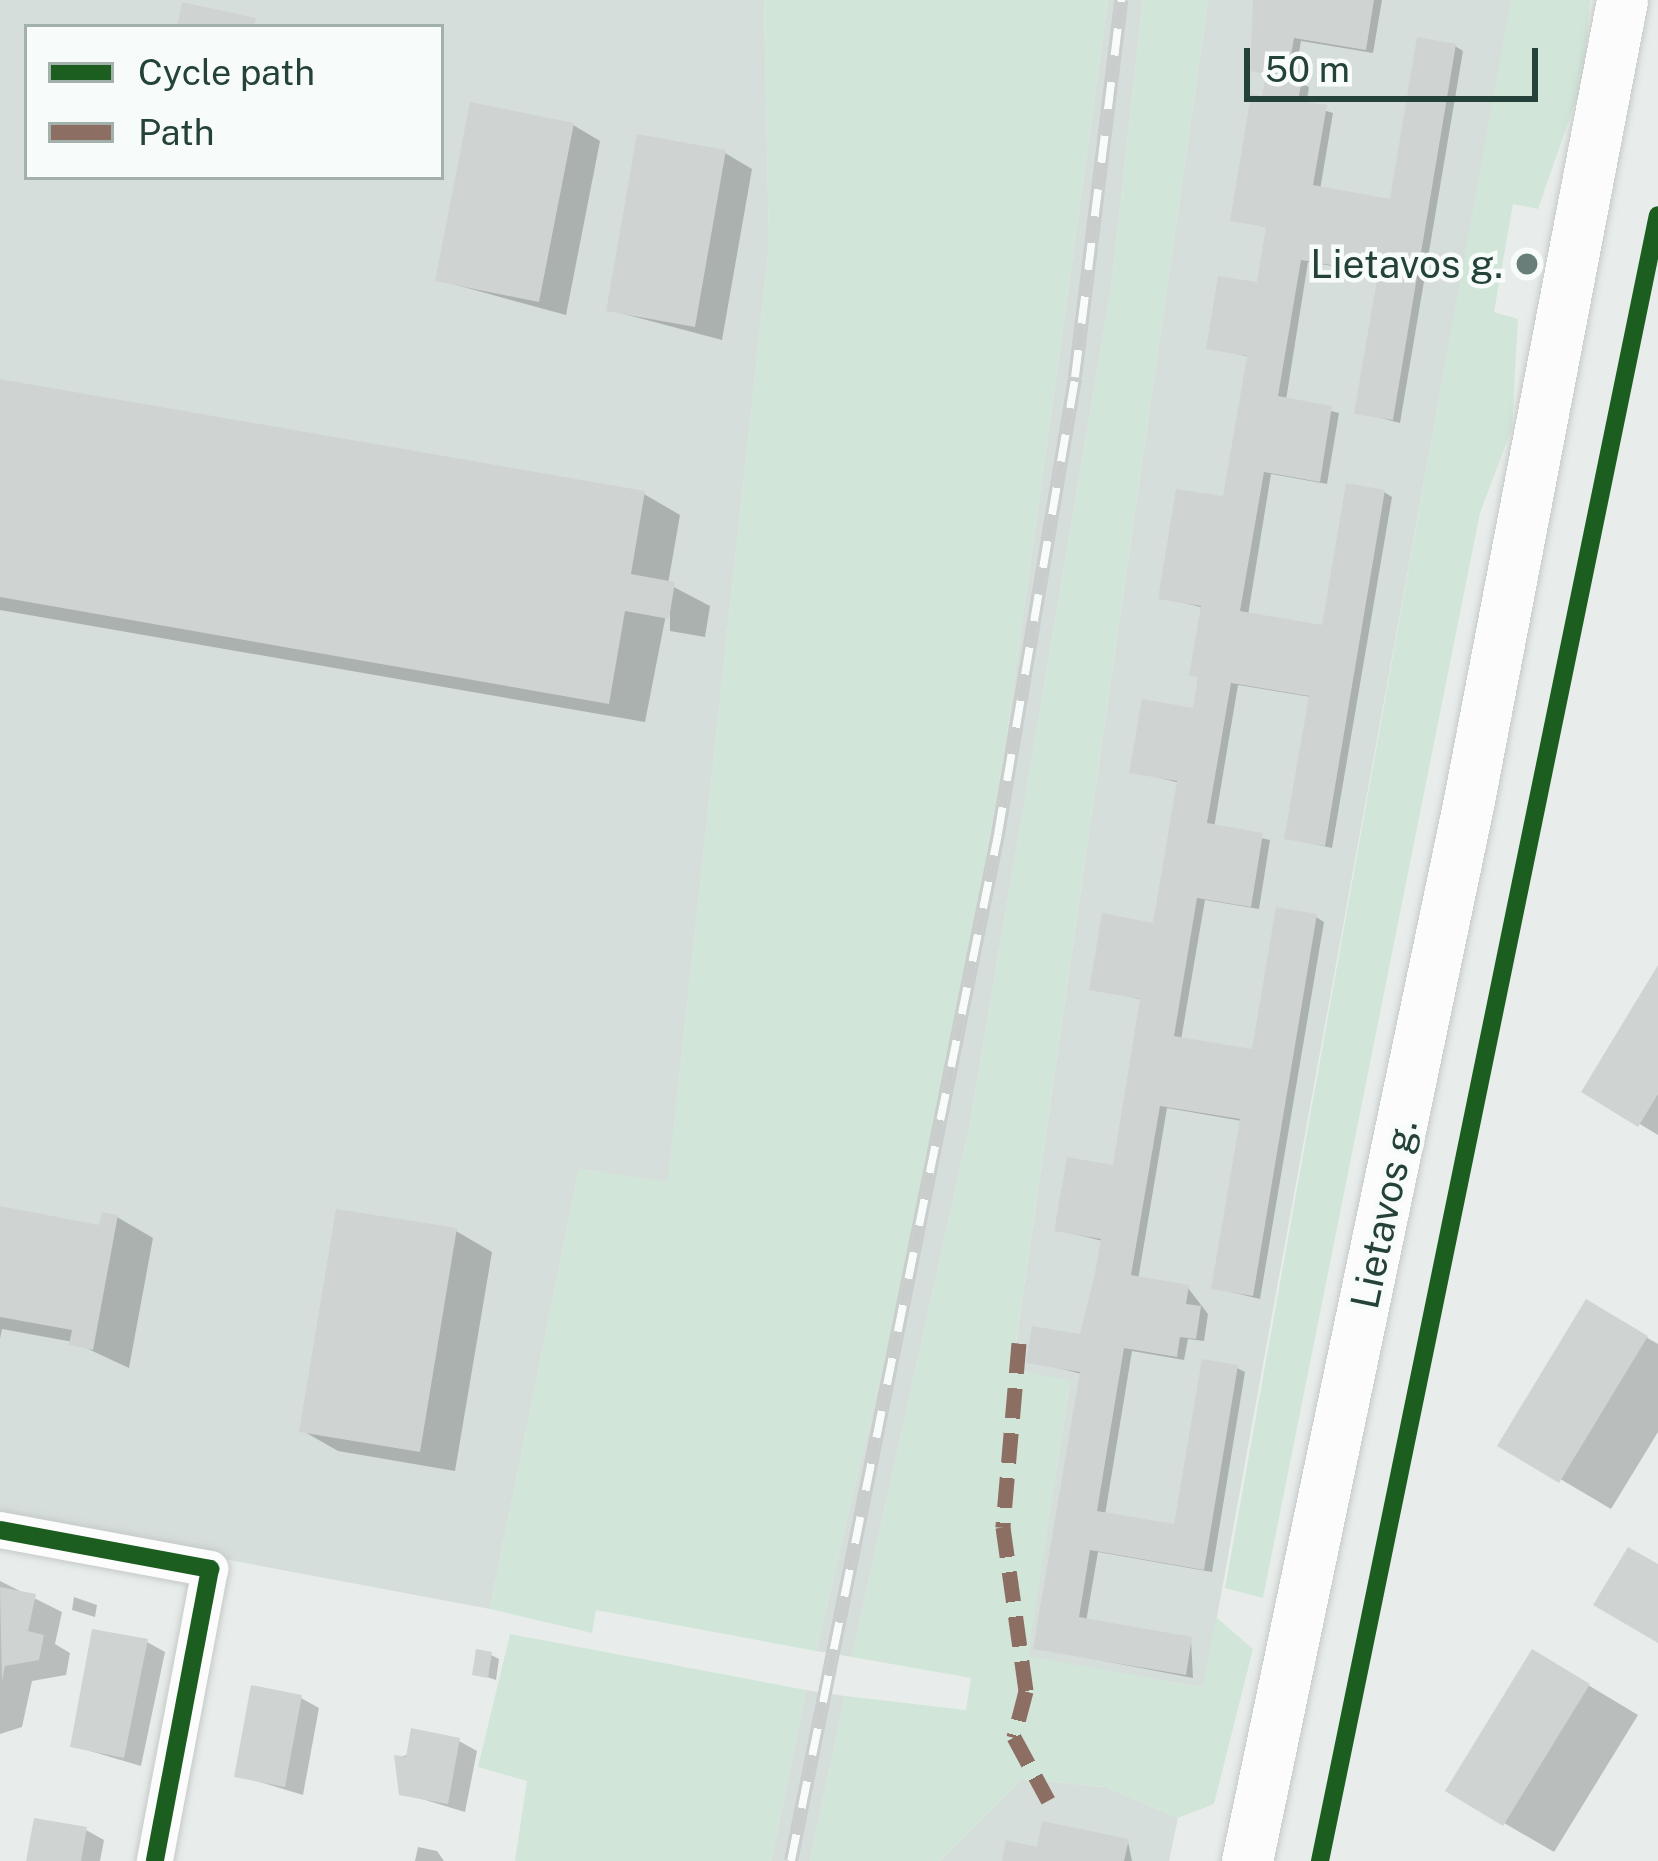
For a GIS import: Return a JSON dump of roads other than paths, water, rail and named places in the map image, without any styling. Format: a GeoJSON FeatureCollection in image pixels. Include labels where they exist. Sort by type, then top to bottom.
{"type":"FeatureCollection","features":[{"type":"Feature","properties":{"kind":"main road","name":"Lietavos g."},"geometry":{"type":"LineString","coordinates":[[1247,1861],[1469,800],[1622,0]]}},
{"type":"Feature","properties":{"kind":"street"},"geometry":{"type":"LineString","coordinates":[[0,1530],[210,1569],[155,1861]]}},
{"type":"Feature","properties":{"kind":"railway"},"geometry":{"type":"LineString","coordinates":[[791,1861],[998,834],[1075,377],[1121,0]]}},
{"type":"Feature","properties":{"kind":"place","name":"Lietavos g."},"geometry":{"type":"Point","coordinates":[1527,264]}}]}
